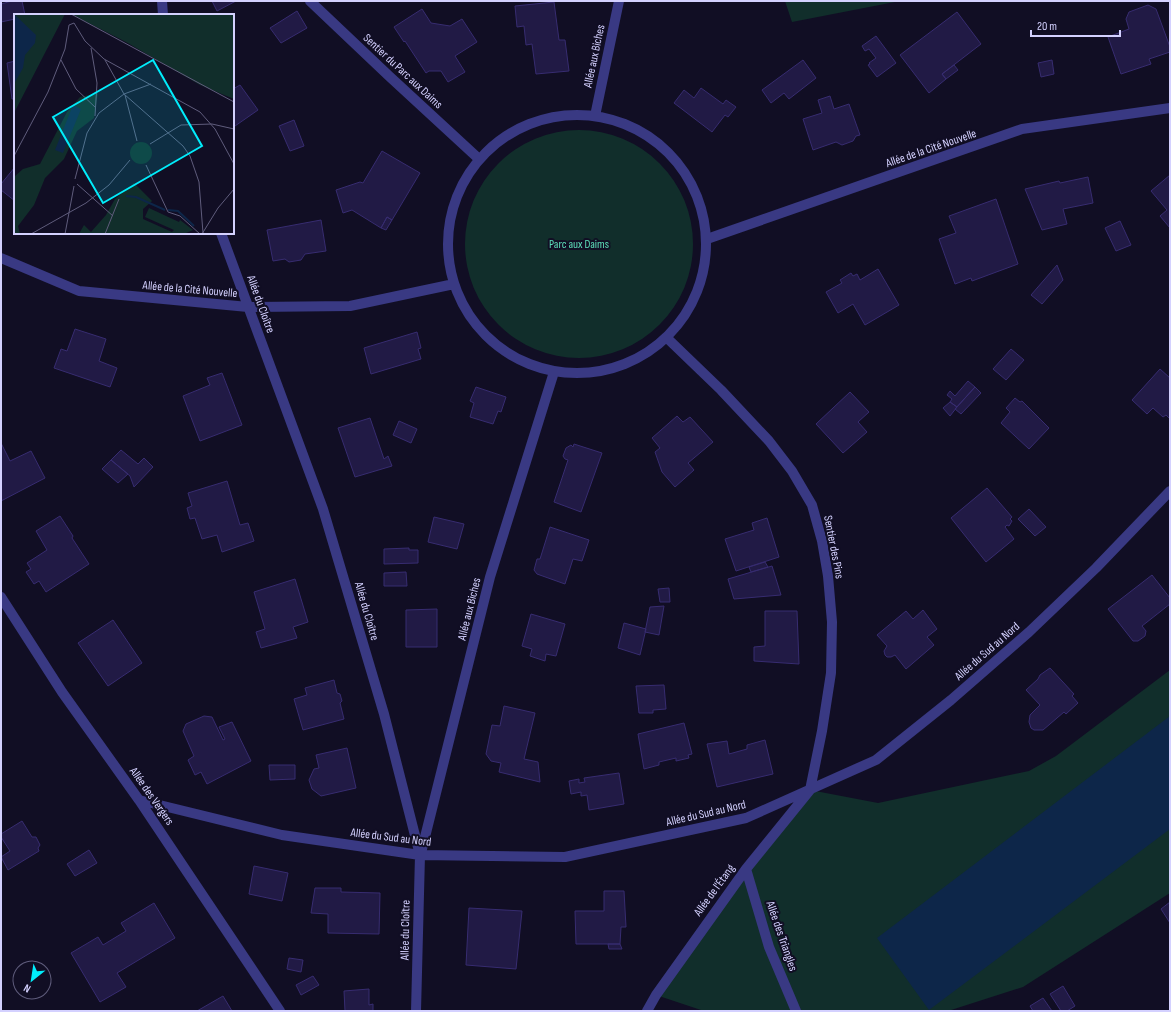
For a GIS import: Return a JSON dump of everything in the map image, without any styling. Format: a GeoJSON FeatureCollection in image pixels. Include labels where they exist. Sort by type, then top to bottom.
{"type":"FeatureCollection","features":[{"type":"Feature","properties":{"kind":"street"},"geometry":{"type":"LineString","coordinates":[[162,1],[162,14]]}},
{"type":"Feature","properties":{"kind":"street","name":"Sentier du Parc aux Daims"},"geometry":{"type":"LineString","coordinates":[[310,1],[388,76],[479,159]]}},
{"type":"Feature","properties":{"kind":"street","name":"Allée aux Biches"},"geometry":{"type":"LineString","coordinates":[[595,116],[619,1]]}},
{"type":"Feature","properties":{"kind":"street","name":"Allée de la Cité Nouvelle"},"geometry":{"type":"LineString","coordinates":[[707,239],[1022,130],[1170,108]]}},
{"type":"Feature","properties":{"kind":"street"},"geometry":{"type":"LineString","coordinates":[[595,116],[630,126],[660,145],[684,172],[700,204],[707,239],[703,275],[690,309],[668,338],[633,361],[594,373],[554,372],[520,361],[492,342],[469,316],[454,284],[447,252],[450,219],[460,187],[479,159],[512,132],[552,117],[595,116]]}},
{"type":"Feature","properties":{"kind":"street","name":"Allée du Cloître"},"geometry":{"type":"LineString","coordinates":[[221,234],[324,509],[384,714],[420,855],[416,1011]]}},
{"type":"Feature","properties":{"kind":"street","name":"Allée de la Cité Nouvelle"},"geometry":{"type":"LineString","coordinates":[[1,258],[79,291],[248,307],[350,306],[454,284]]}},
{"type":"Feature","properties":{"kind":"street","name":"Sentier des Pins"},"geometry":{"type":"LineString","coordinates":[[668,338],[721,390],[769,441],[792,471],[812,505],[822,541],[828,576],[832,622],[831,673],[822,730],[810,790]]}},
{"type":"Feature","properties":{"kind":"street","name":"Allée aux Biches"},"geometry":{"type":"LineString","coordinates":[[420,855],[490,577],[554,372]]}},
{"type":"Feature","properties":{"kind":"street","name":"Allée du Sud au Nord"},"geometry":{"type":"LineString","coordinates":[[139,800],[282,835],[420,855],[565,857],[746,818],[876,760],[951,700],[1029,632],[1096,568],[1170,491]]}},
{"type":"Feature","properties":{"kind":"street","name":"Allée des Vergers"},"geometry":{"type":"LineString","coordinates":[[1,597],[62,692],[139,800],[280,1011]]}},
{"type":"Feature","properties":{"kind":"street","name":"Allée de l'Étang"},"geometry":{"type":"LineString","coordinates":[[647,1011],[656,995],[746,868],[810,790]]}},
{"type":"Feature","properties":{"kind":"street","name":"Allée des Triangles"},"geometry":{"type":"LineString","coordinates":[[746,868],[769,947],[796,1011]]}},
{"type":"Feature","properties":{"kind":"green space"},"geometry":{"type":"Polygon","coordinates":[[[785,1],[900,1],[792,22],[785,1]]]}},
{"type":"Feature","properties":{"kind":"green space","name":"Parc aux Daims"},"geometry":{"type":"Polygon","coordinates":[[[579,130],[601,132],[623,139],[642,149],[667,172],[679,190],[688,211],[691,222],[693,244],[691,266],[684,288],[674,307],[651,332],[633,344],[612,353],[601,356],[579,358],[557,356],[535,349],[516,339],[491,316],[479,298],[470,277],[467,266],[465,244],[467,222],[474,200],[484,181],[507,156],[525,144],[546,135],[557,132],[579,130]]]}},
{"type":"Feature","properties":{"kind":"green space"},"geometry":{"type":"Polygon","coordinates":[[[1170,670],[1170,893],[1023,987],[948,1011],[704,1011],[656,995],[810,790],[878,803],[1029,771],[1056,756],[1170,670]]]}},
{"type":"Feature","properties":{"kind":"water"},"geometry":{"type":"Polygon","coordinates":[[[1170,716],[1170,829],[929,1010],[877,938],[1170,716]]]}},
{"type":"Feature","properties":{"kind":"building"},"geometry":{"type":"Polygon","coordinates":[[[12,1],[22,1],[25,14],[14,14],[14,19],[1,22],[1,4],[12,1]]]}},
{"type":"Feature","properties":{"kind":"building"},"geometry":{"type":"Polygon","coordinates":[[[212,1],[236,1],[217,11],[212,1]]]}},
{"type":"Feature","properties":{"kind":"building"},"geometry":{"type":"Polygon","coordinates":[[[554,2],[559,40],[565,40],[569,71],[536,74],[532,44],[526,45],[524,26],[517,27],[515,6],[554,2]]]}},
{"type":"Feature","properties":{"kind":"building"},"geometry":{"type":"Polygon","coordinates":[[[1148,5],[1156,9],[1170,47],[1170,52],[1149,59],[1151,64],[1121,74],[1108,37],[1129,29],[1126,19],[1129,12],[1148,5]]]}},
{"type":"Feature","properties":{"kind":"building"},"geometry":{"type":"Polygon","coordinates":[[[422,9],[431,23],[450,26],[462,19],[477,42],[455,56],[465,72],[448,82],[441,71],[429,71],[426,73],[394,27],[422,9]]]}},
{"type":"Feature","properties":{"kind":"building"},"geometry":{"type":"Polygon","coordinates":[[[297,11],[307,28],[281,43],[270,28],[297,11]]]}},
{"type":"Feature","properties":{"kind":"building"},"geometry":{"type":"Polygon","coordinates":[[[957,12],[981,44],[942,74],[946,79],[929,93],[900,55],[957,12]]]}},
{"type":"Feature","properties":{"kind":"building"},"geometry":{"type":"Polygon","coordinates":[[[876,36],[896,63],[877,77],[868,65],[876,58],[869,49],[865,51],[862,46],[876,36]]]}},
{"type":"Feature","properties":{"kind":"building"},"geometry":{"type":"Polygon","coordinates":[[[803,60],[816,78],[789,99],[784,93],[771,103],[762,90],[803,60]]]}},
{"type":"Feature","properties":{"kind":"building"},"geometry":{"type":"Polygon","coordinates":[[[1052,60],[1054,74],[1041,77],[1038,63],[1052,60]]]}},
{"type":"Feature","properties":{"kind":"building"},"geometry":{"type":"Polygon","coordinates":[[[14,61],[14,99],[12,99],[7,63],[14,61]]]}},
{"type":"Feature","properties":{"kind":"building"},"geometry":{"type":"Polygon","coordinates":[[[954,65],[958,70],[946,79],[942,74],[954,65]]]}},
{"type":"Feature","properties":{"kind":"building"},"geometry":{"type":"Polygon","coordinates":[[[240,85],[258,110],[235,126],[234,125],[234,88],[240,85]]]}},
{"type":"Feature","properties":{"kind":"building"},"geometry":{"type":"Polygon","coordinates":[[[701,88],[723,104],[726,100],[736,107],[728,117],[725,115],[712,132],[674,103],[684,90],[694,98],[701,88]]]}},
{"type":"Feature","properties":{"kind":"building"},"geometry":{"type":"Polygon","coordinates":[[[830,96],[834,109],[849,104],[860,135],[856,136],[853,141],[842,145],[836,142],[813,150],[803,119],[822,113],[818,100],[830,96]]]}},
{"type":"Feature","properties":{"kind":"building"},"geometry":{"type":"Polygon","coordinates":[[[294,120],[304,146],[290,151],[279,126],[294,120]]]}},
{"type":"Feature","properties":{"kind":"building"},"geometry":{"type":"Polygon","coordinates":[[[382,151],[420,173],[392,220],[387,217],[381,228],[352,210],[343,213],[336,190],[360,182],[363,183],[382,151]]]}},
{"type":"Feature","properties":{"kind":"building"},"geometry":{"type":"Polygon","coordinates":[[[14,168],[14,200],[1,190],[1,184],[14,168]]]}},
{"type":"Feature","properties":{"kind":"building"},"geometry":{"type":"Polygon","coordinates":[[[1170,175],[1170,228],[1160,216],[1167,210],[1151,191],[1170,175]]]}},
{"type":"Feature","properties":{"kind":"building"},"geometry":{"type":"Polygon","coordinates":[[[1088,177],[1093,203],[1063,209],[1067,224],[1042,230],[1025,189],[1059,181],[1060,183],[1088,177]]]}},
{"type":"Feature","properties":{"kind":"building"},"geometry":{"type":"Polygon","coordinates":[[[996,199],[1018,264],[972,281],[971,278],[955,284],[939,239],[956,233],[949,216],[996,199]]]}},
{"type":"Feature","properties":{"kind":"building"},"geometry":{"type":"Polygon","coordinates":[[[387,217],[392,220],[386,230],[381,228],[387,217]]]}},
{"type":"Feature","properties":{"kind":"building"},"geometry":{"type":"Polygon","coordinates":[[[321,220],[326,251],[305,254],[301,260],[289,262],[285,259],[273,261],[267,230],[321,220]]]}},
{"type":"Feature","properties":{"kind":"building"},"geometry":{"type":"Polygon","coordinates":[[[1120,221],[1131,245],[1116,251],[1105,228],[1120,221]]]}},
{"type":"Feature","properties":{"kind":"building"},"geometry":{"type":"Polygon","coordinates":[[[1057,265],[1063,280],[1042,304],[1031,295],[1057,265]]]}},
{"type":"Feature","properties":{"kind":"building"},"geometry":{"type":"Polygon","coordinates":[[[878,269],[899,305],[865,325],[853,304],[838,313],[826,292],[842,283],[840,280],[851,273],[853,276],[857,274],[860,280],[878,269]]]}},
{"type":"Feature","properties":{"kind":"building"},"geometry":{"type":"Polygon","coordinates":[[[75,329],[106,339],[99,361],[117,368],[110,387],[54,368],[61,349],[67,351],[75,329]]]}},
{"type":"Feature","properties":{"kind":"building"},"geometry":{"type":"Polygon","coordinates":[[[417,332],[421,348],[418,349],[421,359],[371,374],[364,348],[417,332]]]}},
{"type":"Feature","properties":{"kind":"building"},"geometry":{"type":"Polygon","coordinates":[[[1011,349],[1024,360],[1006,380],[993,369],[1011,349]]]}},
{"type":"Feature","properties":{"kind":"building"},"geometry":{"type":"Polygon","coordinates":[[[1160,369],[1170,378],[1169,418],[1166,415],[1163,417],[1153,408],[1147,414],[1132,400],[1160,369]]]}},
{"type":"Feature","properties":{"kind":"building"},"geometry":{"type":"Polygon","coordinates":[[[222,373],[242,425],[200,441],[183,396],[210,385],[207,378],[222,373]]]}},
{"type":"Feature","properties":{"kind":"building"},"geometry":{"type":"Polygon","coordinates":[[[968,381],[975,387],[957,407],[950,402],[952,399],[947,395],[950,391],[955,396],[968,381]]]}},
{"type":"Feature","properties":{"kind":"building"},"geometry":{"type":"Polygon","coordinates":[[[476,387],[506,397],[501,412],[498,411],[493,424],[470,417],[474,403],[470,401],[476,387]]]}},
{"type":"Feature","properties":{"kind":"building"},"geometry":{"type":"Polygon","coordinates":[[[975,387],[981,393],[961,414],[955,409],[975,387]]]}},
{"type":"Feature","properties":{"kind":"building"},"geometry":{"type":"Polygon","coordinates":[[[850,392],[869,412],[858,422],[867,432],[843,453],[816,424],[850,392]]]}},
{"type":"Feature","properties":{"kind":"building"},"geometry":{"type":"Polygon","coordinates":[[[1015,398],[1020,402],[1022,401],[1049,428],[1029,449],[1001,423],[1010,412],[1006,408],[1015,398]]]}},
{"type":"Feature","properties":{"kind":"building"},"geometry":{"type":"Polygon","coordinates":[[[950,402],[957,407],[950,416],[943,408],[950,402]]]}},
{"type":"Feature","properties":{"kind":"building"},"geometry":{"type":"Polygon","coordinates":[[[677,416],[683,422],[690,417],[713,442],[688,463],[694,470],[675,487],[662,472],[655,452],[660,448],[652,438],[677,416]]]}},
{"type":"Feature","properties":{"kind":"building"},"geometry":{"type":"Polygon","coordinates":[[[370,418],[384,459],[388,456],[392,466],[355,477],[338,428],[370,418]]]}},
{"type":"Feature","properties":{"kind":"building"},"geometry":{"type":"Polygon","coordinates":[[[399,421],[417,429],[411,443],[393,435],[399,421]]]}},
{"type":"Feature","properties":{"kind":"building"},"geometry":{"type":"Polygon","coordinates":[[[1,443],[10,461],[31,451],[45,478],[1,501],[1,443]]]}},
{"type":"Feature","properties":{"kind":"building"},"geometry":{"type":"Polygon","coordinates":[[[574,444],[602,453],[581,512],[554,502],[568,460],[563,456],[566,448],[571,445],[573,447],[574,444]]]}},
{"type":"Feature","properties":{"kind":"building"},"geometry":{"type":"Polygon","coordinates":[[[121,450],[138,464],[144,458],[153,467],[134,487],[130,476],[111,460],[121,450]]]}},
{"type":"Feature","properties":{"kind":"building"},"geometry":{"type":"Polygon","coordinates":[[[111,460],[128,474],[118,483],[102,469],[111,460]]]}},
{"type":"Feature","properties":{"kind":"building"},"geometry":{"type":"Polygon","coordinates":[[[227,481],[240,525],[248,523],[254,541],[222,552],[217,535],[202,539],[195,518],[190,519],[187,508],[192,506],[188,493],[227,481]]]}},
{"type":"Feature","properties":{"kind":"building"},"geometry":{"type":"Polygon","coordinates":[[[987,488],[1012,517],[1010,519],[1012,521],[1009,526],[1007,525],[1005,527],[1014,539],[986,562],[951,518],[987,488]]]}},
{"type":"Feature","properties":{"kind":"building"},"geometry":{"type":"Polygon","coordinates":[[[1029,509],[1046,527],[1035,536],[1018,519],[1029,509]]]}},
{"type":"Feature","properties":{"kind":"building"},"geometry":{"type":"Polygon","coordinates":[[[60,516],[89,564],[46,592],[39,581],[34,584],[26,572],[31,569],[27,563],[47,550],[36,531],[60,516]]]}},
{"type":"Feature","properties":{"kind":"building"},"geometry":{"type":"Polygon","coordinates":[[[434,517],[464,524],[457,549],[428,542],[434,517]]]}},
{"type":"Feature","properties":{"kind":"building"},"geometry":{"type":"Polygon","coordinates":[[[767,518],[779,557],[736,571],[725,539],[754,530],[752,523],[767,518]]]}},
{"type":"Feature","properties":{"kind":"building"},"geometry":{"type":"Polygon","coordinates":[[[550,527],[589,540],[582,561],[573,559],[565,584],[537,574],[534,570],[537,559],[540,559],[550,527]]]}},
{"type":"Feature","properties":{"kind":"building"},"geometry":{"type":"Polygon","coordinates":[[[409,548],[409,550],[418,550],[418,563],[384,564],[384,549],[409,548]]]}},
{"type":"Feature","properties":{"kind":"building"},"geometry":{"type":"Polygon","coordinates":[[[765,562],[768,567],[751,572],[749,567],[765,562]]]}},
{"type":"Feature","properties":{"kind":"building"},"geometry":{"type":"Polygon","coordinates":[[[772,566],[781,595],[734,599],[728,579],[772,566]]]}},
{"type":"Feature","properties":{"kind":"building"},"geometry":{"type":"Polygon","coordinates":[[[406,572],[407,586],[384,586],[384,573],[406,572]]]}},
{"type":"Feature","properties":{"kind":"building"},"geometry":{"type":"Polygon","coordinates":[[[1152,575],[1170,598],[1170,604],[1142,626],[1146,631],[1145,636],[1138,641],[1133,641],[1108,609],[1152,575]]]}},
{"type":"Feature","properties":{"kind":"building"},"geometry":{"type":"Polygon","coordinates":[[[295,579],[308,622],[293,627],[297,638],[261,648],[256,632],[265,629],[254,592],[295,579]]]}},
{"type":"Feature","properties":{"kind":"building"},"geometry":{"type":"Polygon","coordinates":[[[669,588],[670,602],[660,602],[658,589],[669,588]]]}},
{"type":"Feature","properties":{"kind":"building"},"geometry":{"type":"Polygon","coordinates":[[[664,606],[659,635],[645,632],[650,607],[664,606]]]}},
{"type":"Feature","properties":{"kind":"building"},"geometry":{"type":"Polygon","coordinates":[[[437,609],[437,647],[406,647],[406,610],[437,609]]]}},
{"type":"Feature","properties":{"kind":"building"},"geometry":{"type":"Polygon","coordinates":[[[923,610],[937,629],[927,637],[934,645],[906,669],[895,655],[887,657],[885,655],[884,651],[887,646],[877,635],[906,611],[913,619],[923,610]]]}},
{"type":"Feature","properties":{"kind":"building"},"geometry":{"type":"Polygon","coordinates":[[[765,611],[797,611],[799,664],[754,661],[754,647],[765,646],[765,611]]]}},
{"type":"Feature","properties":{"kind":"building"},"geometry":{"type":"Polygon","coordinates":[[[531,614],[565,624],[556,656],[546,654],[545,661],[530,656],[532,649],[522,646],[531,614]]]}},
{"type":"Feature","properties":{"kind":"building"},"geometry":{"type":"Polygon","coordinates":[[[113,620],[142,663],[108,686],[78,643],[113,620]]]}},
{"type":"Feature","properties":{"kind":"building"},"geometry":{"type":"Polygon","coordinates":[[[624,623],[646,629],[640,655],[618,648],[624,623]]]}},
{"type":"Feature","properties":{"kind":"building"},"geometry":{"type":"Polygon","coordinates":[[[1050,668],[1074,694],[1072,696],[1078,703],[1066,714],[1064,712],[1043,730],[1034,730],[1031,728],[1029,722],[1030,715],[1040,705],[1026,690],[1038,679],[1040,675],[1050,668]]]}},
{"type":"Feature","properties":{"kind":"building"},"geometry":{"type":"Polygon","coordinates":[[[334,680],[337,693],[340,694],[342,701],[340,703],[344,719],[303,730],[294,699],[307,695],[305,688],[334,680]]]}},
{"type":"Feature","properties":{"kind":"building"},"geometry":{"type":"Polygon","coordinates":[[[664,685],[666,709],[653,710],[653,713],[639,713],[636,686],[664,685]]]}},
{"type":"Feature","properties":{"kind":"building"},"geometry":{"type":"Polygon","coordinates":[[[504,706],[535,713],[524,759],[538,762],[540,782],[499,772],[501,763],[491,761],[486,754],[492,725],[500,726],[504,706]]]}},
{"type":"Feature","properties":{"kind":"building"},"geometry":{"type":"Polygon","coordinates":[[[204,716],[212,717],[223,740],[225,739],[219,727],[232,722],[251,761],[207,784],[201,772],[195,775],[188,760],[194,756],[183,731],[186,724],[204,716]]]}},
{"type":"Feature","properties":{"kind":"building"},"geometry":{"type":"Polygon","coordinates":[[[684,723],[692,754],[688,755],[689,758],[676,761],[676,758],[659,762],[659,765],[644,769],[638,734],[684,723]]]}},
{"type":"Feature","properties":{"kind":"building"},"geometry":{"type":"Polygon","coordinates":[[[765,740],[773,774],[717,787],[707,744],[727,741],[729,754],[747,749],[747,745],[765,740]]]}},
{"type":"Feature","properties":{"kind":"building"},"geometry":{"type":"Polygon","coordinates":[[[347,748],[356,788],[321,796],[312,789],[309,780],[314,769],[319,768],[316,755],[347,748]]]}},
{"type":"Feature","properties":{"kind":"building"},"geometry":{"type":"Polygon","coordinates":[[[269,765],[295,765],[295,779],[270,780],[269,765]]]}},
{"type":"Feature","properties":{"kind":"building"},"geometry":{"type":"Polygon","coordinates":[[[619,773],[624,804],[589,810],[587,795],[581,796],[581,792],[571,794],[569,781],[579,779],[579,783],[585,782],[584,778],[619,773]]]}},
{"type":"Feature","properties":{"kind":"building"},"geometry":{"type":"Polygon","coordinates":[[[22,821],[32,837],[36,837],[40,845],[38,848],[39,851],[8,870],[1,857],[10,851],[1,837],[1,834],[22,821]]]}},
{"type":"Feature","properties":{"kind":"building"},"geometry":{"type":"Polygon","coordinates":[[[89,850],[97,863],[75,876],[67,864],[89,850]]]}},
{"type":"Feature","properties":{"kind":"building"},"geometry":{"type":"Polygon","coordinates":[[[254,866],[288,873],[282,901],[249,894],[254,866]]]}},
{"type":"Feature","properties":{"kind":"building"},"geometry":{"type":"Polygon","coordinates":[[[315,888],[341,888],[341,892],[380,893],[379,934],[328,933],[328,914],[311,913],[315,888]]]}},
{"type":"Feature","properties":{"kind":"building"},"geometry":{"type":"Polygon","coordinates":[[[604,891],[624,891],[626,927],[621,927],[620,944],[576,944],[575,911],[604,911],[604,891]]]}},
{"type":"Feature","properties":{"kind":"building"},"geometry":{"type":"Polygon","coordinates":[[[1170,902],[1170,923],[1161,909],[1170,902]]]}},
{"type":"Feature","properties":{"kind":"building"},"geometry":{"type":"Polygon","coordinates":[[[154,903],[175,938],[117,973],[126,987],[100,1002],[71,953],[98,937],[103,945],[126,931],[121,923],[154,903]]]}},
{"type":"Feature","properties":{"kind":"building"},"geometry":{"type":"Polygon","coordinates":[[[469,908],[522,911],[516,969],[466,965],[469,908]]]}},
{"type":"Feature","properties":{"kind":"building"},"geometry":{"type":"Polygon","coordinates":[[[608,944],[620,944],[622,949],[609,949],[608,944]]]}},
{"type":"Feature","properties":{"kind":"building"},"geometry":{"type":"Polygon","coordinates":[[[289,958],[303,960],[301,972],[287,969],[289,958]]]}},
{"type":"Feature","properties":{"kind":"building"},"geometry":{"type":"Polygon","coordinates":[[[313,976],[319,985],[301,995],[296,985],[313,976]]]}},
{"type":"Feature","properties":{"kind":"building"},"geometry":{"type":"Polygon","coordinates":[[[1063,986],[1075,1006],[1067,1011],[1061,1011],[1050,994],[1063,986]]]}},
{"type":"Feature","properties":{"kind":"building"},"geometry":{"type":"Polygon","coordinates":[[[369,989],[369,1005],[373,1004],[373,1011],[345,1011],[344,991],[369,989]]]}},
{"type":"Feature","properties":{"kind":"building"},"geometry":{"type":"Polygon","coordinates":[[[223,996],[232,1011],[197,1011],[223,996]]]}},
{"type":"Feature","properties":{"kind":"building"},"geometry":{"type":"Polygon","coordinates":[[[1043,998],[1052,1011],[1033,1011],[1030,1006],[1043,998]]]}}]}
